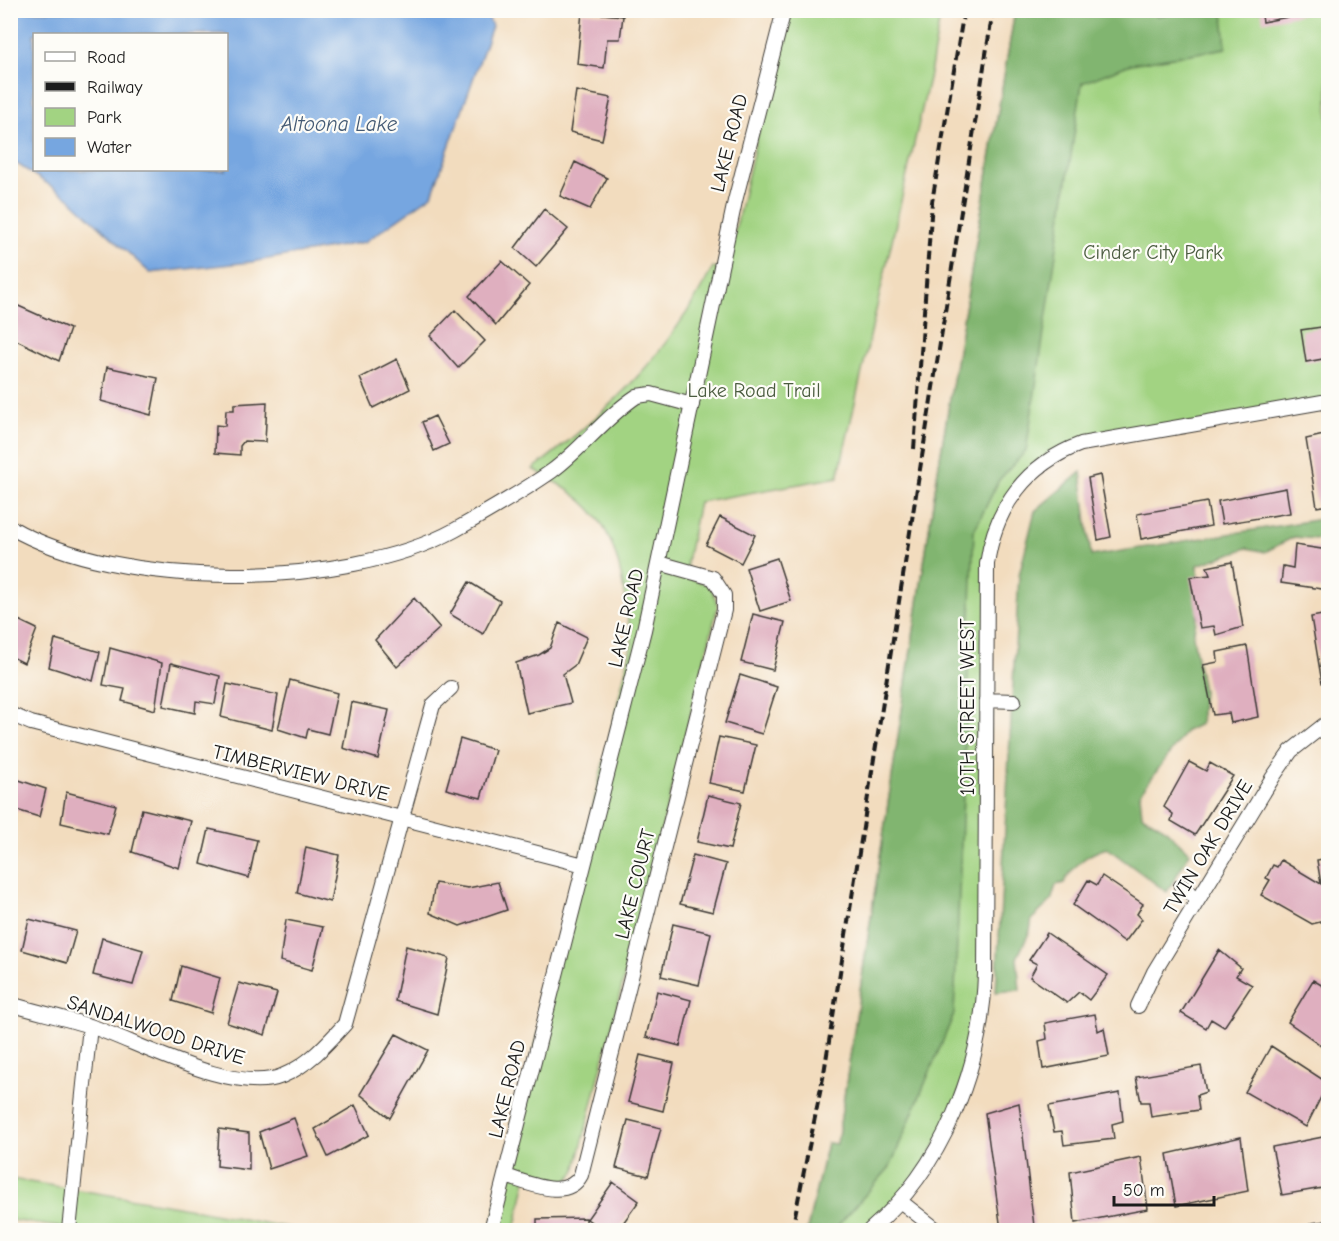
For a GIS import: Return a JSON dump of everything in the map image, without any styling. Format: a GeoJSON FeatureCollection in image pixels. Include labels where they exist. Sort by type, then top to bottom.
{"type":"FeatureCollection","features":[{"type":"Feature","properties":{"kind":"street","name":"LAKE ROAD"},"geometry":{"type":"LineString","coordinates":[[491,1230],[628,696],[659,563],[735,201],[783,11]]}},
{"type":"Feature","properties":{"kind":"street"},"geometry":{"type":"LineString","coordinates":[[10,527],[77,553],[158,570],[246,577],[341,567],[419,544],[453,531],[553,470],[637,396],[651,394],[692,405]]}},
{"type":"Feature","properties":{"kind":"street","name":"10TH STREET WEST"},"geometry":{"type":"LineString","coordinates":[[870,1230],[900,1201],[935,1150],[954,1114],[969,1072],[980,1030],[985,974],[986,700],[990,550],[1003,510],[1032,472],[1068,448],[1092,441],[1329,401]]}},
{"type":"Feature","properties":{"kind":"street","name":"LAKE COURT"},"geometry":{"type":"LineString","coordinates":[[505,1176],[561,1190],[573,1185],[581,1175],[719,633],[725,602],[718,584],[707,575],[659,563]]}},
{"type":"Feature","properties":{"kind":"street","name":"SANDALWOOD DRIVE"},"geometry":{"type":"LineString","coordinates":[[10,1004],[90,1026],[199,1069],[247,1081],[280,1077],[319,1054],[345,1024],[433,705],[451,688]]}},
{"type":"Feature","properties":{"kind":"street"},"geometry":{"type":"LineString","coordinates":[[986,700],[1014,701]]}},
{"type":"Feature","properties":{"kind":"street","name":"TIMBERVIEW DRIVE"},"geometry":{"type":"LineString","coordinates":[[10,714],[31,723],[584,865]]}},
{"type":"Feature","properties":{"kind":"street","name":"TWIN OAK DRIVE"},"geometry":{"type":"LineString","coordinates":[[1138,1006],[1154,972],[1291,752],[1329,722]]}},
{"type":"Feature","properties":{"kind":"street"},"geometry":{"type":"LineString","coordinates":[[1181,886],[1198,899]]}},
{"type":"Feature","properties":{"kind":"street"},"geometry":{"type":"LineString","coordinates":[[69,1230],[90,1026]]}},
{"type":"Feature","properties":{"kind":"street"},"geometry":{"type":"LineString","coordinates":[[900,1201],[937,1230]]}},
{"type":"Feature","properties":{"kind":"street"},"geometry":{"type":"LineString","coordinates":[[1314,1230],[1329,1228]]}},
{"type":"Feature","properties":{"kind":"green space","name":"Lake Road Trail"},"geometry":{"type":"Polygon","coordinates":[[[791,11],[941,11],[930,74],[838,477],[699,502],[687,561],[687,577],[711,586],[718,606],[575,1172],[567,1181],[554,1182],[527,1175],[515,1230],[491,1230],[632,643],[619,565],[601,523],[579,499],[533,469],[588,425],[635,379],[677,328],[713,267],[726,270],[757,136],[791,11]]]}},
{"type":"Feature","properties":{"kind":"green space","name":"Cinder City Park"},"geometry":{"type":"Polygon","coordinates":[[[1015,11],[1328,11],[1328,401],[1092,441],[1044,463],[1011,497],[992,538],[984,985],[954,1114],[916,1177],[867,1230],[807,1230],[827,1143],[837,1144],[938,470],[1015,11]]]}},
{"type":"Feature","properties":{"kind":"green space"},"geometry":{"type":"Polygon","coordinates":[[[1015,11],[1156,11],[1156,16],[1187,11],[1223,11],[1226,48],[1131,64],[1082,83],[1026,451],[999,480],[974,531],[954,1014],[890,1167],[834,1230],[807,1230],[827,1143],[837,1144],[938,470],[1015,11]]]}},
{"type":"Feature","properties":{"kind":"green space"},"geometry":{"type":"Polygon","coordinates":[[[1081,472],[1091,556],[1328,518],[1328,540],[1294,537],[1265,552],[1247,548],[1198,565],[1199,607],[1193,636],[1203,691],[1200,724],[1186,731],[1140,794],[1142,815],[1164,828],[1190,853],[1167,892],[1107,848],[1087,857],[1076,866],[1064,883],[1056,885],[1051,901],[1032,919],[1030,931],[1017,958],[1020,990],[996,992],[1019,575],[1035,511],[1081,472]]]}},
{"type":"Feature","properties":{"kind":"green space"},"geometry":{"type":"Polygon","coordinates":[[[11,1179],[177,1206],[300,1230],[79,1230],[11,1220],[11,1179]]]}},
{"type":"Feature","properties":{"kind":"water","name":"Altoona Lake"},"geometry":{"type":"Polygon","coordinates":[[[485,10],[492,26],[432,195],[365,242],[251,262],[150,273],[68,197],[11,160],[11,11],[485,10]]]}},
{"type":"Feature","properties":{"kind":"building"},"geometry":{"type":"Polygon","coordinates":[[[1261,10],[1313,10],[1313,12],[1263,22],[1261,10]]]}},
{"type":"Feature","properties":{"kind":"building"},"geometry":{"type":"Polygon","coordinates":[[[582,12],[623,16],[620,39],[607,39],[604,68],[577,64],[582,12]]]}},
{"type":"Feature","properties":{"kind":"building"},"geometry":{"type":"Polygon","coordinates":[[[576,91],[611,98],[602,140],[570,132],[576,91]]]}},
{"type":"Feature","properties":{"kind":"building"},"geometry":{"type":"Polygon","coordinates":[[[575,162],[607,178],[590,209],[560,196],[575,162]]]}},
{"type":"Feature","properties":{"kind":"building"},"geometry":{"type":"Polygon","coordinates":[[[544,209],[568,229],[536,267],[515,248],[544,209]]]}},
{"type":"Feature","properties":{"kind":"building"},"geometry":{"type":"Polygon","coordinates":[[[502,261],[529,285],[496,325],[469,296],[502,261]]]}},
{"type":"Feature","properties":{"kind":"building"},"geometry":{"type":"Polygon","coordinates":[[[14,304],[70,329],[59,361],[10,337],[10,312],[14,304]]]}},
{"type":"Feature","properties":{"kind":"building"},"geometry":{"type":"Polygon","coordinates":[[[455,310],[485,341],[458,368],[430,336],[455,310]]]}},
{"type":"Feature","properties":{"kind":"building"},"geometry":{"type":"Polygon","coordinates":[[[1328,326],[1328,358],[1306,362],[1301,330],[1328,326]]]}},
{"type":"Feature","properties":{"kind":"building"},"geometry":{"type":"Polygon","coordinates":[[[397,359],[410,389],[373,408],[360,378],[397,359]]]}},
{"type":"Feature","properties":{"kind":"building"},"geometry":{"type":"Polygon","coordinates":[[[107,367],[158,378],[151,415],[101,401],[107,367]]]}},
{"type":"Feature","properties":{"kind":"building"},"geometry":{"type":"Polygon","coordinates":[[[267,402],[265,442],[244,441],[240,446],[240,455],[215,453],[216,425],[225,426],[226,410],[234,410],[234,404],[267,402]]]}},
{"type":"Feature","properties":{"kind":"building"},"geometry":{"type":"Polygon","coordinates":[[[435,416],[449,444],[434,451],[422,422],[435,416]]]}},
{"type":"Feature","properties":{"kind":"building"},"geometry":{"type":"Polygon","coordinates":[[[1328,434],[1328,505],[1317,507],[1306,439],[1328,434]]]}},
{"type":"Feature","properties":{"kind":"building"},"geometry":{"type":"Polygon","coordinates":[[[1100,475],[1111,537],[1098,540],[1088,478],[1100,475]]]}},
{"type":"Feature","properties":{"kind":"building"},"geometry":{"type":"Polygon","coordinates":[[[1286,488],[1290,513],[1222,524],[1218,501],[1286,488]]]}},
{"type":"Feature","properties":{"kind":"building"},"geometry":{"type":"Polygon","coordinates":[[[1207,502],[1211,526],[1141,539],[1137,514],[1207,502]]]}},
{"type":"Feature","properties":{"kind":"building"},"geometry":{"type":"Polygon","coordinates":[[[720,517],[755,535],[741,563],[706,545],[720,517]]]}},
{"type":"Feature","properties":{"kind":"building"},"geometry":{"type":"Polygon","coordinates":[[[1295,545],[1328,550],[1328,590],[1281,583],[1283,566],[1293,568],[1295,545]]]}},
{"type":"Feature","properties":{"kind":"building"},"geometry":{"type":"Polygon","coordinates":[[[777,558],[791,601],[760,611],[746,568],[777,558]]]}},
{"type":"Feature","properties":{"kind":"building"},"geometry":{"type":"Polygon","coordinates":[[[1232,562],[1243,627],[1216,635],[1214,626],[1200,628],[1190,577],[1210,575],[1207,567],[1232,562]]]}},
{"type":"Feature","properties":{"kind":"building"},"geometry":{"type":"Polygon","coordinates":[[[469,582],[500,601],[483,634],[450,614],[469,582]]]}},
{"type":"Feature","properties":{"kind":"building"},"geometry":{"type":"Polygon","coordinates":[[[414,598],[440,628],[397,667],[375,640],[414,598]]]}},
{"type":"Feature","properties":{"kind":"building"},"geometry":{"type":"Polygon","coordinates":[[[753,614],[785,622],[773,670],[741,662],[753,614]]]}},
{"type":"Feature","properties":{"kind":"building"},"geometry":{"type":"Polygon","coordinates":[[[1328,614],[1328,682],[1322,683],[1311,617],[1328,614]]]}},
{"type":"Feature","properties":{"kind":"building"},"geometry":{"type":"Polygon","coordinates":[[[10,616],[37,629],[24,663],[10,656],[10,616]]]}},
{"type":"Feature","properties":{"kind":"building"},"geometry":{"type":"Polygon","coordinates":[[[559,623],[587,637],[575,665],[563,674],[571,703],[527,713],[516,663],[539,655],[550,648],[559,623]]]}},
{"type":"Feature","properties":{"kind":"building"},"geometry":{"type":"Polygon","coordinates":[[[55,639],[100,652],[93,681],[49,667],[55,639]]]}},
{"type":"Feature","properties":{"kind":"building"},"geometry":{"type":"Polygon","coordinates":[[[1247,646],[1258,717],[1231,723],[1229,713],[1213,715],[1203,665],[1218,662],[1217,652],[1247,646]]]}},
{"type":"Feature","properties":{"kind":"building"},"geometry":{"type":"Polygon","coordinates":[[[110,648],[162,663],[155,710],[122,701],[125,689],[103,685],[110,648]]]}},
{"type":"Feature","properties":{"kind":"building"},"geometry":{"type":"Polygon","coordinates":[[[171,663],[220,676],[215,704],[196,701],[195,713],[163,706],[171,663]]]}},
{"type":"Feature","properties":{"kind":"building"},"geometry":{"type":"Polygon","coordinates":[[[740,675],[777,687],[762,734],[725,723],[740,675]]]}},
{"type":"Feature","properties":{"kind":"building"},"geometry":{"type":"Polygon","coordinates":[[[290,680],[337,693],[328,734],[308,729],[306,738],[278,729],[290,680]]]}},
{"type":"Feature","properties":{"kind":"building"},"geometry":{"type":"Polygon","coordinates":[[[227,684],[278,695],[272,730],[221,717],[227,684]]]}},
{"type":"Feature","properties":{"kind":"building"},"geometry":{"type":"Polygon","coordinates":[[[351,702],[389,710],[378,759],[343,748],[351,702]]]}},
{"type":"Feature","properties":{"kind":"building"},"geometry":{"type":"Polygon","coordinates":[[[719,737],[756,745],[745,791],[709,783],[719,737]]]}},
{"type":"Feature","properties":{"kind":"building"},"geometry":{"type":"Polygon","coordinates":[[[460,739],[495,750],[481,798],[446,789],[460,739]]]}},
{"type":"Feature","properties":{"kind":"building"},"geometry":{"type":"Polygon","coordinates":[[[1189,762],[1206,771],[1210,763],[1233,776],[1195,835],[1171,821],[1173,814],[1164,807],[1189,762]]]}},
{"type":"Feature","properties":{"kind":"building"},"geometry":{"type":"Polygon","coordinates":[[[10,777],[46,789],[39,817],[10,808],[10,777]]]}},
{"type":"Feature","properties":{"kind":"building"},"geometry":{"type":"Polygon","coordinates":[[[66,792],[116,805],[108,834],[61,823],[66,792]]]}},
{"type":"Feature","properties":{"kind":"building"},"geometry":{"type":"Polygon","coordinates":[[[708,795],[741,803],[730,849],[697,842],[708,795]]]}},
{"type":"Feature","properties":{"kind":"building"},"geometry":{"type":"Polygon","coordinates":[[[142,809],[191,821],[179,868],[132,852],[142,809]]]}},
{"type":"Feature","properties":{"kind":"building"},"geometry":{"type":"Polygon","coordinates":[[[209,829],[257,840],[249,878],[201,864],[209,829]]]}},
{"type":"Feature","properties":{"kind":"building"},"geometry":{"type":"Polygon","coordinates":[[[306,847],[339,855],[330,902],[297,893],[306,847]]]}},
{"type":"Feature","properties":{"kind":"building"},"geometry":{"type":"Polygon","coordinates":[[[693,855],[726,864],[713,912],[680,904],[693,855]]]}},
{"type":"Feature","properties":{"kind":"building"},"geometry":{"type":"Polygon","coordinates":[[[1328,858],[1328,924],[1324,921],[1312,924],[1261,895],[1270,880],[1266,878],[1273,865],[1277,867],[1281,860],[1321,884],[1317,860],[1328,858]]]}},
{"type":"Feature","properties":{"kind":"building"},"geometry":{"type":"Polygon","coordinates":[[[1102,876],[1143,904],[1137,914],[1142,919],[1125,942],[1073,905],[1088,880],[1097,885],[1102,876]]]}},
{"type":"Feature","properties":{"kind":"building"},"geometry":{"type":"Polygon","coordinates":[[[498,882],[507,910],[460,926],[430,913],[435,883],[468,888],[498,882]]]}},
{"type":"Feature","properties":{"kind":"building"},"geometry":{"type":"Polygon","coordinates":[[[29,919],[76,931],[67,963],[22,950],[29,919]]]}},
{"type":"Feature","properties":{"kind":"building"},"geometry":{"type":"Polygon","coordinates":[[[286,920],[323,927],[312,970],[280,961],[286,920]]]}},
{"type":"Feature","properties":{"kind":"building"},"geometry":{"type":"Polygon","coordinates":[[[673,924],[711,933],[699,985],[661,976],[673,924]]]}},
{"type":"Feature","properties":{"kind":"building"},"geometry":{"type":"Polygon","coordinates":[[[1047,933],[1108,975],[1089,1000],[1079,992],[1067,1003],[1030,977],[1037,964],[1029,960],[1047,933]]]}},
{"type":"Feature","properties":{"kind":"building"},"geometry":{"type":"Polygon","coordinates":[[[102,938],[143,950],[133,985],[93,975],[102,938]]]}},
{"type":"Feature","properties":{"kind":"building"},"geometry":{"type":"Polygon","coordinates":[[[406,946],[449,958],[437,1014],[395,1001],[406,946]]]}},
{"type":"Feature","properties":{"kind":"building"},"geometry":{"type":"Polygon","coordinates":[[[1219,950],[1241,968],[1236,976],[1252,985],[1224,1027],[1211,1019],[1206,1028],[1181,1013],[1219,950]]]}},
{"type":"Feature","properties":{"kind":"building"},"geometry":{"type":"Polygon","coordinates":[[[181,966],[220,978],[211,1013],[173,1001],[181,966]]]}},
{"type":"Feature","properties":{"kind":"building"},"geometry":{"type":"Polygon","coordinates":[[[1313,980],[1328,989],[1328,1050],[1288,1022],[1313,980]]]}},
{"type":"Feature","properties":{"kind":"building"},"geometry":{"type":"Polygon","coordinates":[[[239,983],[277,993],[265,1035],[227,1023],[239,983]]]}},
{"type":"Feature","properties":{"kind":"building"},"geometry":{"type":"Polygon","coordinates":[[[657,991],[691,1000],[680,1046],[646,1037],[657,991]]]}},
{"type":"Feature","properties":{"kind":"building"},"geometry":{"type":"Polygon","coordinates":[[[1095,1014],[1098,1031],[1104,1028],[1109,1056],[1043,1069],[1039,1041],[1047,1039],[1045,1023],[1095,1014]]]}},
{"type":"Feature","properties":{"kind":"building"},"geometry":{"type":"Polygon","coordinates":[[[396,1034],[428,1050],[390,1118],[360,1094],[396,1034]]]}},
{"type":"Feature","properties":{"kind":"building"},"geometry":{"type":"Polygon","coordinates":[[[1271,1046],[1328,1083],[1306,1127],[1245,1092],[1271,1046]]]}},
{"type":"Feature","properties":{"kind":"building"},"geometry":{"type":"Polygon","coordinates":[[[640,1055],[674,1063],[663,1111],[628,1102],[640,1055]]]}},
{"type":"Feature","properties":{"kind":"building"},"geometry":{"type":"Polygon","coordinates":[[[1201,1066],[1206,1092],[1197,1095],[1199,1110],[1151,1117],[1149,1102],[1141,1102],[1136,1077],[1201,1066]]]}},
{"type":"Feature","properties":{"kind":"building"},"geometry":{"type":"Polygon","coordinates":[[[1120,1093],[1123,1121],[1112,1124],[1114,1139],[1064,1145],[1062,1131],[1054,1132],[1049,1106],[1120,1093]]]}},
{"type":"Feature","properties":{"kind":"building"},"geometry":{"type":"Polygon","coordinates":[[[1019,1103],[1034,1226],[1001,1230],[985,1113],[1019,1103]]]}},
{"type":"Feature","properties":{"kind":"building"},"geometry":{"type":"Polygon","coordinates":[[[355,1105],[369,1135],[328,1157],[315,1129],[355,1105]]]}},
{"type":"Feature","properties":{"kind":"building"},"geometry":{"type":"Polygon","coordinates":[[[294,1118],[308,1156],[269,1169],[259,1132],[294,1118]]]}},
{"type":"Feature","properties":{"kind":"building"},"geometry":{"type":"Polygon","coordinates":[[[628,1120],[661,1128],[648,1176],[616,1168],[628,1120]]]}},
{"type":"Feature","properties":{"kind":"building"},"geometry":{"type":"Polygon","coordinates":[[[219,1129],[249,1133],[249,1170],[217,1166],[219,1129]]]}},
{"type":"Feature","properties":{"kind":"building"},"geometry":{"type":"Polygon","coordinates":[[[1328,1136],[1328,1187],[1282,1195],[1272,1147],[1328,1136]]]}},
{"type":"Feature","properties":{"kind":"building"},"geometry":{"type":"Polygon","coordinates":[[[1241,1137],[1248,1191],[1176,1206],[1167,1154],[1241,1137]]]}},
{"type":"Feature","properties":{"kind":"building"},"geometry":{"type":"Polygon","coordinates":[[[1141,1157],[1148,1209],[1075,1223],[1070,1172],[1141,1157]]]}},
{"type":"Feature","properties":{"kind":"building"},"geometry":{"type":"Polygon","coordinates":[[[613,1182],[639,1201],[618,1230],[603,1230],[587,1219],[613,1182]]]}},
{"type":"Feature","properties":{"kind":"building"},"geometry":{"type":"Polygon","coordinates":[[[586,1218],[586,1230],[537,1230],[537,1219],[586,1218]]]}},
{"type":"Feature","properties":{"kind":"railway"},"geometry":{"type":"LineString","coordinates":[[914,449],[932,202],[964,10]]}},
{"type":"Feature","properties":{"kind":"railway"},"geometry":{"type":"LineString","coordinates":[[792,1230],[824,1073],[993,10]]}}]}
